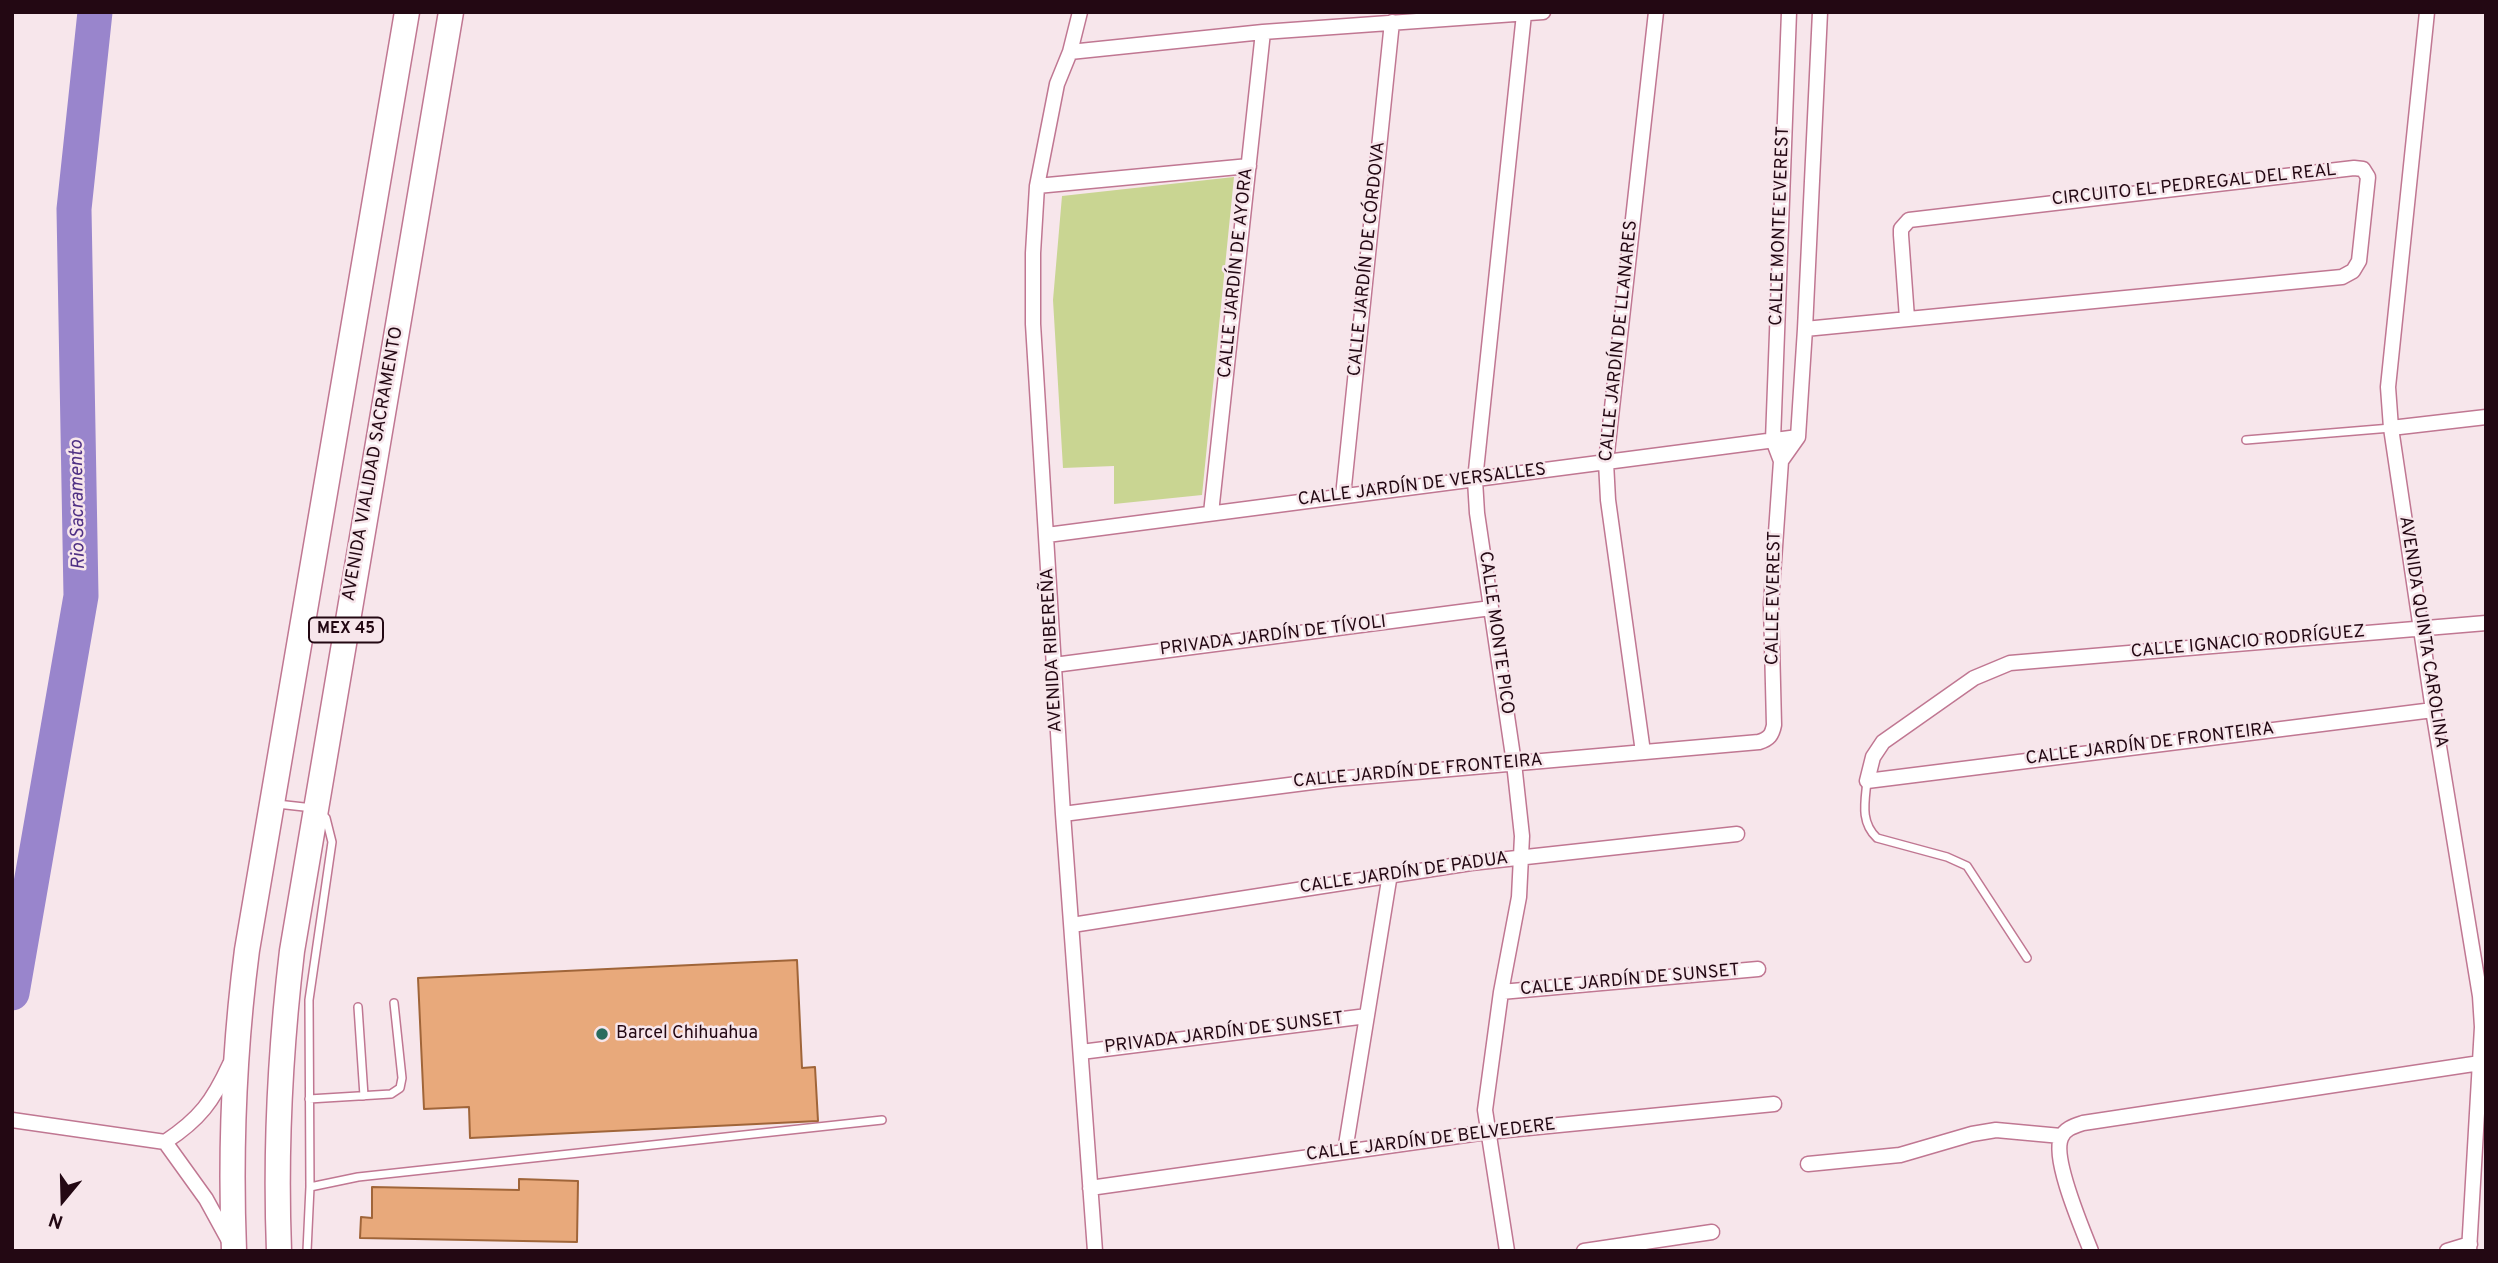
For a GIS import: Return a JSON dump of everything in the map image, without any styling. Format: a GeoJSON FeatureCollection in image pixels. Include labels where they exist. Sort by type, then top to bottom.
{"type":"FeatureCollection","features":[{"type":"Feature","properties":{"kind":"highway","name":"MEX 45"},"geometry":{"type":"LineString","coordinates":[[234,1251],[232,1161],[236,1053],[250,925],[407,12]]}},
{"type":"Feature","properties":{"kind":"highway","name":"AVENIDA VIALIDAD SACRAMENTO"},"geometry":{"type":"LineString","coordinates":[[279,1251],[277,1113],[300,975],[316,808],[452,12]]}},
{"type":"Feature","properties":{"kind":"street","name":"AVENIDA RIBEREÑA"},"geometry":{"type":"LineString","coordinates":[[1080,12],[1070,52],[1057,83],[1037,186],[1033,324],[1063,814],[1094,1251]]}},
{"type":"Feature","properties":{"kind":"street"},"geometry":{"type":"LineString","coordinates":[[1070,52],[1263,32],[1544,12]]}},
{"type":"Feature","properties":{"kind":"street","name":"CALLE JARDÍN DE LLANARES"},"geometry":{"type":"LineString","coordinates":[[1643,752],[1608,500],[1606,462],[1656,12]]}},
{"type":"Feature","properties":{"kind":"street","name":"CALLE MONTE EVEREST"},"geometry":{"type":"LineString","coordinates":[[1773,440],[1789,12]]}},
{"type":"Feature","properties":{"kind":"street","name":"CALLE MONTE EVEREST"},"geometry":{"type":"LineString","coordinates":[[1798,437],[1819,12]]}},
{"type":"Feature","properties":{"kind":"street","name":"AVENIDA QUINTA CAROLINA"},"geometry":{"type":"LineString","coordinates":[[2427,12],[2388,370],[2391,428],[2433,710],[2480,996],[2480,1148],[2469,1247]]}},
{"type":"Feature","properties":{"kind":"street","name":"CALLE MONTE PICO"},"geometry":{"type":"LineString","coordinates":[[1507,1251],[1485,1110],[1501,992],[1519,897],[1522,856],[1514,763],[1477,513],[1475,480],[1524,14]]}},
{"type":"Feature","properties":{"kind":"street","name":"CALLE JARDÍN DE CÓRDOVA"},"geometry":{"type":"LineString","coordinates":[[1343,496],[1392,22]]}},
{"type":"Feature","properties":{"kind":"street","name":"CALLE JARDÍN DE AYORA"},"geometry":{"type":"LineString","coordinates":[[1211,513],[1263,32]]}},
{"type":"Feature","properties":{"kind":"street"},"geometry":{"type":"LineString","coordinates":[[1037,186],[1249,166]]}},
{"type":"Feature","properties":{"kind":"street","name":"CIRCUITO EL PEDREGAL DEL REAL"},"geometry":{"type":"LineString","coordinates":[[1805,329],[2342,277],[2353,271],[2359,261],[2368,177],[2363,169],[2354,168],[1909,220],[1901,229],[1907,318]]}},
{"type":"Feature","properties":{"kind":"street"},"geometry":{"type":"LineString","coordinates":[[2391,428],[2486,417]]}},
{"type":"Feature","properties":{"kind":"street"},"geometry":{"type":"LineString","coordinates":[[1781,461],[1798,437]]}},
{"type":"Feature","properties":{"kind":"street","name":"CALLE JARDÍN DE VERSALLES"},"geometry":{"type":"LineString","coordinates":[[1046,535],[1798,437]]}},
{"type":"Feature","properties":{"kind":"street","name":"CALLE EVEREST"},"geometry":{"type":"LineString","coordinates":[[1772,734],[1771,604],[1781,461],[1773,440]]}},
{"type":"Feature","properties":{"kind":"street","name":"PRIVADA JARDÍN DE TÍVOLI"},"geometry":{"type":"LineString","coordinates":[[1054,666],[1492,608]]}},
{"type":"Feature","properties":{"kind":"street","name":"CALLE IGNACIO RODRÍGUEZ"},"geometry":{"type":"LineString","coordinates":[[1867,781],[1873,757],[1882,742],[1974,678],[2010,663],[2486,623]]}},
{"type":"Feature","properties":{"kind":"street","name":"CALLE JARDÍN DE FRONTEIRA"},"geometry":{"type":"LineString","coordinates":[[1867,781],[2433,710]]}},
{"type":"Feature","properties":{"kind":"street","name":"CALLE JARDÍN DE FRONTEIRA"},"geometry":{"type":"LineString","coordinates":[[1063,814],[1277,786],[1759,742],[1772,734]]}},
{"type":"Feature","properties":{"kind":"street","name":"CALLE JARDÍN DE PADUA"},"geometry":{"type":"LineString","coordinates":[[1072,925],[1390,874],[1522,856],[1737,834]]}},
{"type":"Feature","properties":{"kind":"street"},"geometry":{"type":"LineString","coordinates":[[1345,1151],[1390,874]]}},
{"type":"Feature","properties":{"kind":"street","name":"CALLE JARDÍN DE SUNSET"},"geometry":{"type":"LineString","coordinates":[[1501,992],[1758,969]]}},
{"type":"Feature","properties":{"kind":"street","name":"PRIVADA JARDÍN DE SUNSET"},"geometry":{"type":"LineString","coordinates":[[1081,1052],[1367,1016]]}},
{"type":"Feature","properties":{"kind":"street"},"geometry":{"type":"LineString","coordinates":[[12,1120],[159,1141],[191,1124],[210,1104],[236,1053]]}},
{"type":"Feature","properties":{"kind":"street"},"geometry":{"type":"LineString","coordinates":[[2091,1251],[2062,1170],[2058,1150],[2061,1136],[2069,1128],[2083,1123],[2480,1063]]}},
{"type":"Feature","properties":{"kind":"street","name":"CALLE JARDÍN DE BELVEDERE"},"geometry":{"type":"LineString","coordinates":[[1090,1188],[1487,1132],[1774,1104]]}},
{"type":"Feature","properties":{"kind":"street"},"geometry":{"type":"LineString","coordinates":[[1808,1164],[1900,1155],[1972,1134],[1996,1130],[2061,1136]]}},
{"type":"Feature","properties":{"kind":"street"},"geometry":{"type":"LineString","coordinates":[[159,1141],[206,1199],[234,1251]]}},
{"type":"Feature","properties":{"kind":"street"},"geometry":{"type":"LineString","coordinates":[[1584,1251],[1712,1232]]}},
{"type":"Feature","properties":{"kind":"street"},"geometry":{"type":"LineString","coordinates":[[2447,1251],[2469,1247]]}},
{"type":"Feature","properties":{"kind":"lane"},"geometry":{"type":"LineString","coordinates":[[2246,440],[2391,428]]}},
{"type":"Feature","properties":{"kind":"lane"},"geometry":{"type":"LineString","coordinates":[[1867,781],[1864,813],[1869,831],[1877,838],[1947,857],[1967,866],[2027,958]]}},
{"type":"Feature","properties":{"kind":"lane"},"geometry":{"type":"LineString","coordinates":[[272,804],[316,808]]}},
{"type":"Feature","properties":{"kind":"lane"},"geometry":{"type":"LineString","coordinates":[[300,975],[308,1023],[310,1187],[307,1251]]}},
{"type":"Feature","properties":{"kind":"lane"},"geometry":{"type":"LineString","coordinates":[[309,1099],[391,1094],[400,1088],[402,1084],[394,1003]]}},
{"type":"Feature","properties":{"kind":"lane"},"geometry":{"type":"LineString","coordinates":[[358,1007],[364,1096]]}},
{"type":"Feature","properties":{"kind":"lane"},"geometry":{"type":"LineString","coordinates":[[310,1187],[358,1177],[881,1121]]}},
{"type":"Feature","properties":{"kind":"green space"},"geometry":{"type":"Polygon","coordinates":[[[1234,177],[1202,495],[1114,504],[1114,466],[1063,468],[1053,300],[1062,196],[1234,177]]]}},
{"type":"Feature","properties":{"kind":"building","name":"Barcel Chihuahua"},"geometry":{"type":"Polygon","coordinates":[[[797,960],[802,1068],[815,1067],[818,1121],[470,1138],[469,1107],[424,1109],[418,978],[797,960]]]}},
{"type":"Feature","properties":{"kind":"building"},"geometry":{"type":"Polygon","coordinates":[[[519,1179],[578,1181],[577,1242],[360,1238],[361,1217],[372,1218],[372,1187],[519,1190],[519,1179]]]}},
{"type":"Feature","properties":{"kind":"waterway","name":"Rio Sacramento"},"geometry":{"type":"LineString","coordinates":[[12,993],[81,596],[74,209],[95,12]]}},
{"type":"Feature","properties":{"kind":"place","name":"Barcel Chihuahua"},"geometry":{"type":"Point","coordinates":[602,1034]}}]}
